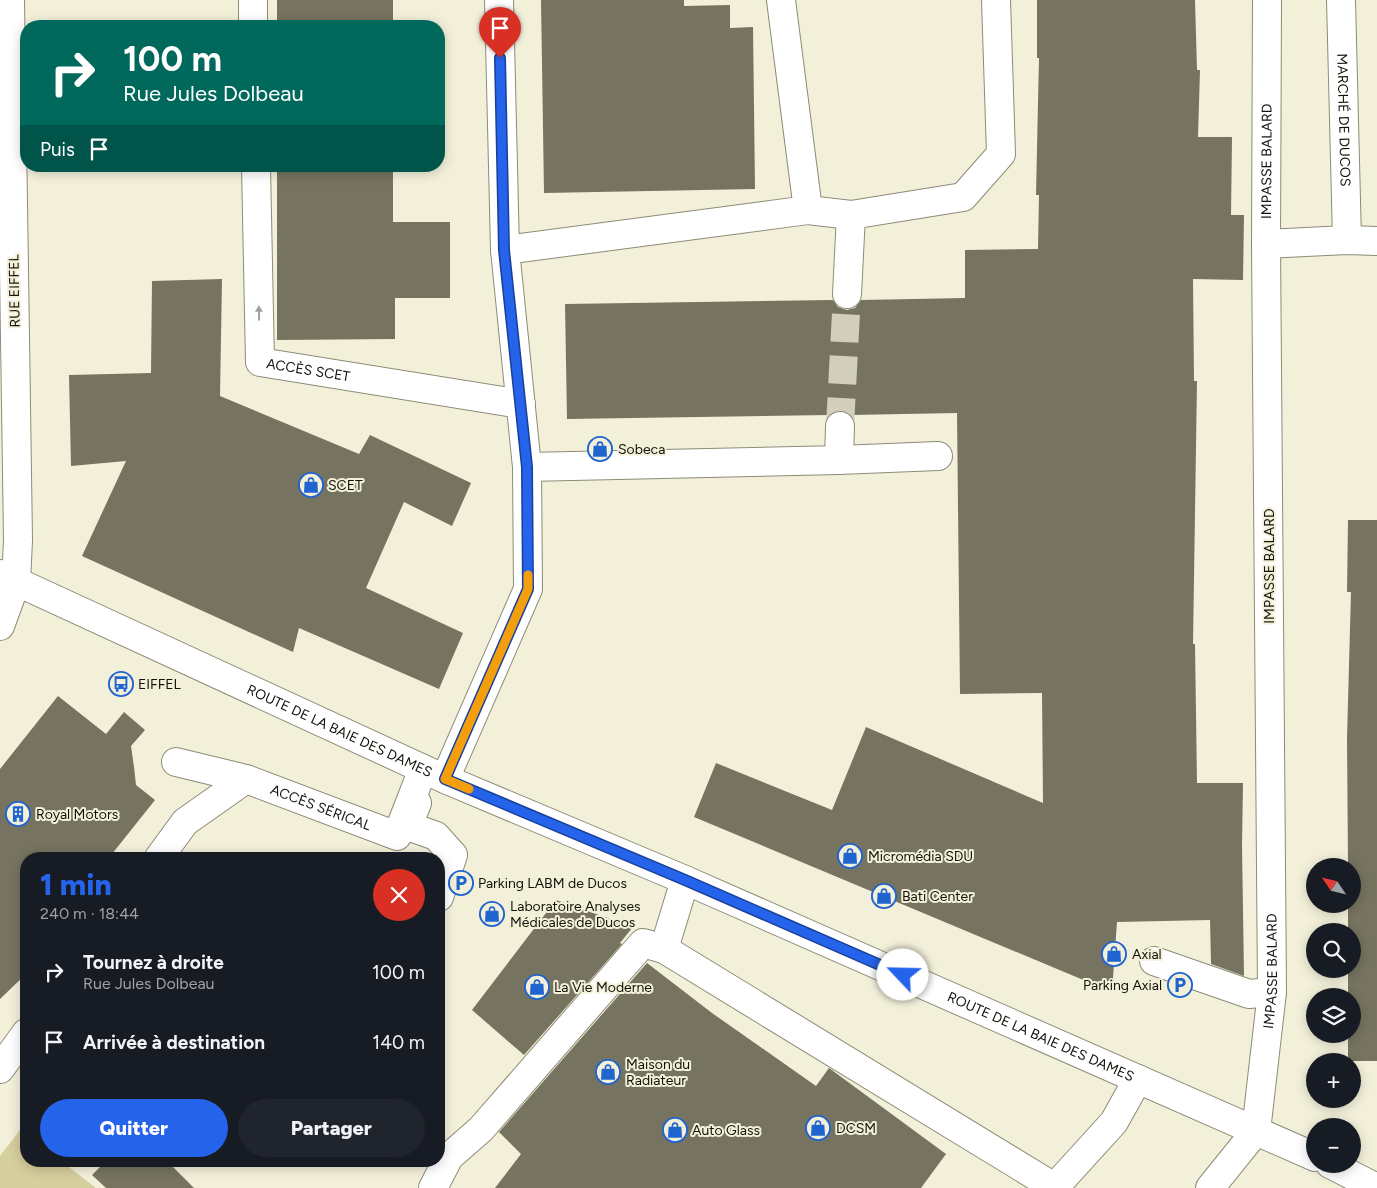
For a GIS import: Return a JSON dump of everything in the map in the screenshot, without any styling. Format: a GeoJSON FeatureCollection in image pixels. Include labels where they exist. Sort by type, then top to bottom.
{"type":"FeatureCollection","features":[{"type":"Feature","properties":{"kind":"street","name":"RUE EIFFEL"},"geometry":{"type":"LineString","coordinates":[[0,626],[8,578],[18,540],[8,395],[11,171],[10,0]]}},
{"type":"Feature","properties":{"kind":"street"},"geometry":{"type":"LineString","coordinates":[[253,0],[253,20]]}},
{"type":"Feature","properties":{"kind":"street"},"geometry":{"type":"LineString","coordinates":[[445,878],[452,855],[436,836],[408,826],[433,773],[528,589],[527,467],[504,250],[499,0]]}},
{"type":"Feature","properties":{"kind":"street"},"geometry":{"type":"LineString","coordinates":[[781,0],[808,210]]}},
{"type":"Feature","properties":{"kind":"street"},"geometry":{"type":"LineString","coordinates":[[504,250],[808,210],[851,215],[963,197],[1001,154],[996,0]]}},
{"type":"Feature","properties":{"kind":"street","name":"IMPASSE BALARD"},"geometry":{"type":"LineString","coordinates":[[1256,1131],[1272,992],[1266,244],[1267,0]]}},
{"type":"Feature","properties":{"kind":"street","name":"MARCHÉ DE DUCOS"},"geometry":{"type":"LineString","coordinates":[[1341,0],[1347,240]]}},
{"type":"Feature","properties":{"kind":"street","name":"ACCÈS SCET"},"geometry":{"type":"LineString","coordinates":[[256,172],[260,362],[521,404]]}},
{"type":"Feature","properties":{"kind":"street"},"geometry":{"type":"LineString","coordinates":[[847,294],[851,215]]}},
{"type":"Feature","properties":{"kind":"street"},"geometry":{"type":"LineString","coordinates":[[1266,244],[1347,240],[1377,241]]}},
{"type":"Feature","properties":{"kind":"street"},"geometry":{"type":"LineString","coordinates":[[839,460],[840,426]]}},
{"type":"Feature","properties":{"kind":"street"},"geometry":{"type":"LineString","coordinates":[[527,467],[938,456]]}},
{"type":"Feature","properties":{"kind":"street","name":"ROUTE DE LA BAIE DES DAMES"},"geometry":{"type":"LineString","coordinates":[[8,578],[433,773],[685,880],[1306,1152]]}},
{"type":"Feature","properties":{"kind":"street","name":"ACCÈS SÉRICAL"},"geometry":{"type":"LineString","coordinates":[[176,762],[246,779],[398,836],[433,773]]}},
{"type":"Feature","properties":{"kind":"street"},"geometry":{"type":"LineString","coordinates":[[163,852],[185,822],[246,779]]}},
{"type":"Feature","properties":{"kind":"street"},"geometry":{"type":"LineString","coordinates":[[664,949],[685,880]]}},
{"type":"Feature","properties":{"kind":"street"},"geometry":{"type":"LineString","coordinates":[[445,1166],[450,1157],[481,1129],[643,943],[664,949],[1054,1188],[1114,1122],[1138,1079]]}},
{"type":"Feature","properties":{"kind":"street"},"geometry":{"type":"LineString","coordinates":[[1154,961],[1249,994],[1272,992]]}},
{"type":"Feature","properties":{"kind":"street"},"geometry":{"type":"LineString","coordinates":[[0,1069],[20,1041]]}},
{"type":"Feature","properties":{"kind":"street"},"geometry":{"type":"LineString","coordinates":[[1210,1188],[1256,1131]]}},
{"type":"Feature","properties":{"kind":"street"},"geometry":{"type":"LineString","coordinates":[[433,1188],[445,1167]]}},
{"type":"Feature","properties":{"kind":"street"},"geometry":{"type":"LineString","coordinates":[[1361,1168],[1377,1171]]}},
{"type":"Feature","properties":{"kind":"street"},"geometry":{"type":"LineString","coordinates":[[1348,1173],[1377,1188]]}},
{"type":"Feature","properties":{"kind":"shaded area"},"geometry":{"type":"Polygon","coordinates":[[[20,1130],[20,1167],[69,1167],[96,1188],[0,1188],[0,1156],[20,1130]]]}},
{"type":"Feature","properties":{"kind":"building"},"geometry":{"type":"Polygon","coordinates":[[[277,0],[393,0],[393,20],[277,20],[277,0]]]}},
{"type":"Feature","properties":{"kind":"building"},"geometry":{"type":"Polygon","coordinates":[[[541,0],[684,0],[684,6],[730,5],[730,28],[753,27],[755,189],[544,193],[541,0]]]}},
{"type":"Feature","properties":{"kind":"building"},"geometry":{"type":"Polygon","coordinates":[[[1037,0],[1195,0],[1197,70],[1200,70],[1198,137],[1232,137],[1231,215],[1244,215],[1243,280],[1193,279],[1194,381],[1197,381],[1193,644],[1195,644],[1197,783],[1243,783],[1244,976],[1211,964],[1210,920],[1117,922],[1112,992],[694,817],[716,763],[832,810],[866,727],[1043,803],[1042,693],[960,694],[957,413],[850,415],[840,410],[830,415],[567,419],[565,304],[833,300],[838,307],[847,310],[855,308],[861,300],[965,298],[965,250],[1038,249],[1039,195],[1036,195],[1039,58],[1037,58],[1037,0]]]}},
{"type":"Feature","properties":{"kind":"building"},"geometry":{"type":"Polygon","coordinates":[[[277,172],[393,172],[393,222],[450,222],[450,298],[395,298],[395,339],[277,340],[277,172]]]}},
{"type":"Feature","properties":{"kind":"building","name":"SCET"},"geometry":{"type":"Polygon","coordinates":[[[222,279],[220,396],[359,454],[370,435],[471,483],[452,526],[404,502],[366,588],[463,633],[439,689],[299,628],[293,652],[82,556],[126,461],[71,466],[69,375],[151,373],[152,281],[222,279]]]}},
{"type":"Feature","properties":{"kind":"building"},"geometry":{"type":"Polygon","coordinates":[[[1348,520],[1377,520],[1377,1061],[1361,1061],[1361,1053],[1348,1053],[1348,1043],[1361,1043],[1361,988],[1348,988],[1348,978],[1361,978],[1361,923],[1348,923],[1348,913],[1361,913],[1361,858],[1348,858],[1347,738],[1351,592],[1347,592],[1348,520]]]}},
{"type":"Feature","properties":{"kind":"building"},"geometry":{"type":"Polygon","coordinates":[[[58,696],[106,734],[124,712],[145,730],[131,746],[136,785],[155,800],[114,852],[20,852],[20,980],[0,999],[0,769],[58,696]]]}},
{"type":"Feature","properties":{"kind":"building","name":"La Vie Moderne"},"geometry":{"type":"Polygon","coordinates":[[[556,900],[633,927],[620,943],[622,944],[524,1055],[472,1010],[556,900]]]}},
{"type":"Feature","properties":{"kind":"building"},"geometry":{"type":"Polygon","coordinates":[[[647,963],[712,1013],[816,1086],[829,1068],[946,1154],[921,1188],[495,1188],[521,1154],[499,1132],[647,963]]]}},
{"type":"Feature","properties":{"kind":"building"},"geometry":{"type":"Polygon","coordinates":[[[100,1167],[173,1167],[194,1188],[106,1188],[92,1175],[100,1167]]]}},
{"type":"Feature","properties":{"kind":"tunnel"},"geometry":{"type":"LineString","coordinates":[[840,426],[847,294]]}},
{"type":"Feature","properties":{"kind":"slow traffic"},"geometry":{"type":"LineString","coordinates":[[469,789],[445,779],[528,589],[528,575]]}},
{"type":"Feature","properties":{"kind":"place","name":"Sobeca"},"geometry":{"type":"Point","coordinates":[600,449]}},
{"type":"Feature","properties":{"kind":"place","name":"SCET"},"geometry":{"type":"Point","coordinates":[311,485]}},
{"type":"Feature","properties":{"kind":"place","name":"EIFFEL"},"geometry":{"type":"Point","coordinates":[121,684]}},
{"type":"Feature","properties":{"kind":"place","name":"Royal Motors"},"geometry":{"type":"Point","coordinates":[18,814]}},
{"type":"Feature","properties":{"kind":"place","name":"Micromédia SDU"},"geometry":{"type":"Point","coordinates":[850,856]}},
{"type":"Feature","properties":{"kind":"place","name":"Parking LABM de Ducos"},"geometry":{"type":"Point","coordinates":[461,883]}},
{"type":"Feature","properties":{"kind":"place","name":"Bati Center"},"geometry":{"type":"Point","coordinates":[884,896]}},
{"type":"Feature","properties":{"kind":"place","name":"Laboratoire Analyses Médicales de Ducos"},"geometry":{"type":"Point","coordinates":[492,914]}},
{"type":"Feature","properties":{"kind":"place","name":"Axial"},"geometry":{"type":"Point","coordinates":[1114,954]}},
{"type":"Feature","properties":{"kind":"place","name":"Parking Axial"},"geometry":{"type":"Point","coordinates":[1180,985]}},
{"type":"Feature","properties":{"kind":"place","name":"La Vie Moderne"},"geometry":{"type":"Point","coordinates":[537,987]}},
{"type":"Feature","properties":{"kind":"place","name":"Maison du Radiateur"},"geometry":{"type":"Point","coordinates":[608,1072]}},
{"type":"Feature","properties":{"kind":"place","name":"DCSM"},"geometry":{"type":"Point","coordinates":[818,1128]}},
{"type":"Feature","properties":{"kind":"place","name":"Auto Glass"},"geometry":{"type":"Point","coordinates":[675,1130]}},
{"type":"Feature","properties":{"kind":"route"},"geometry":{"type":"LineString","coordinates":[[500,58],[504,250],[527,467],[528,589],[445,779],[685,880],[903,975]]}}]}
